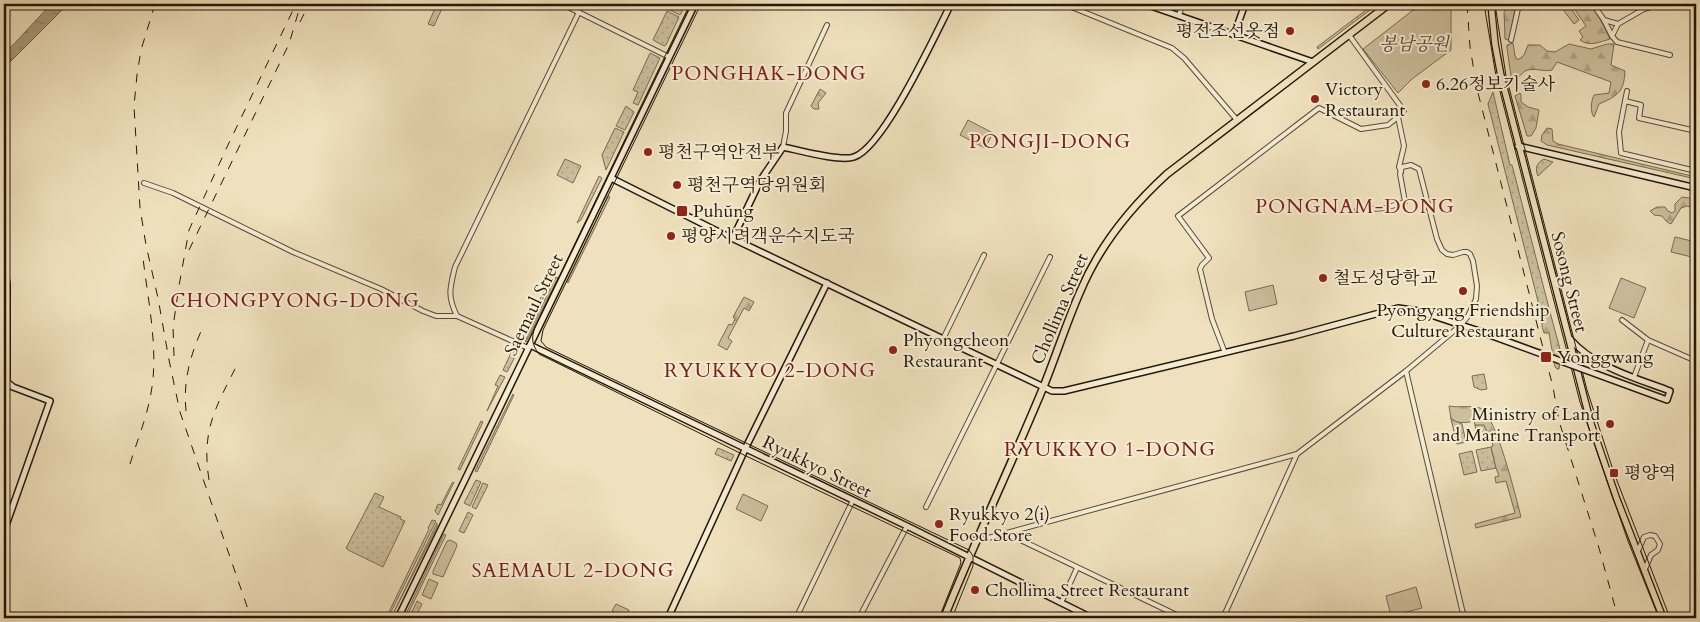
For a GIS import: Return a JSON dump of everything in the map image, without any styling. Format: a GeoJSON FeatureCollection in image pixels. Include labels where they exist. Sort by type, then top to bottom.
{"type":"FeatureCollection","features":[{"type":"Feature","properties":{"kind":"highway","name":"Chollima Street"},"geometry":{"type":"LineString","coordinates":[[944,618],[1043,387],[1080,292],[1099,255],[1123,220],[1136,204],[1168,174],[1389,4]]}},
{"type":"Feature","properties":{"kind":"main road","name":"Sosong Street"},"geometry":{"type":"LineString","coordinates":[[1491,4],[1495,44],[1501,76],[1591,424],[1663,618]]}},
{"type":"Feature","properties":{"kind":"street"},"geometry":{"type":"LineString","coordinates":[[562,4],[669,57]]}},
{"type":"Feature","properties":{"kind":"street","name":"Saemaul Street"},"geometry":{"type":"LineString","coordinates":[[398,618],[695,4]]}},
{"type":"Feature","properties":{"kind":"street"},"geometry":{"type":"LineString","coordinates":[[783,146],[823,156],[846,158],[854,157],[865,150],[892,118],[951,4]]}},
{"type":"Feature","properties":{"kind":"street"},"geometry":{"type":"LineString","coordinates":[[1064,4],[1172,48],[1184,58],[1237,120]]}},
{"type":"Feature","properties":{"kind":"street"},"geometry":{"type":"LineString","coordinates":[[1145,4],[1313,62]]}},
{"type":"Feature","properties":{"kind":"street"},"geometry":{"type":"LineString","coordinates":[[1179,15],[1183,4]]}},
{"type":"Feature","properties":{"kind":"street"},"geometry":{"type":"LineString","coordinates":[[1234,35],[1245,4]]}},
{"type":"Feature","properties":{"kind":"street"},"geometry":{"type":"LineString","coordinates":[[1512,40],[1519,4]]}},
{"type":"Feature","properties":{"kind":"street"},"geometry":{"type":"LineString","coordinates":[[1592,4],[1604,20],[1614,40],[1620,44],[1670,55]]}},
{"type":"Feature","properties":{"kind":"street"},"geometry":{"type":"LineString","coordinates":[[1612,36],[1618,24],[1644,9],[1662,4]]}},
{"type":"Feature","properties":{"kind":"street"},"geometry":{"type":"LineString","coordinates":[[457,316],[450,303],[449,293],[455,268],[579,12]]}},
{"type":"Feature","properties":{"kind":"street"},"geometry":{"type":"LineString","coordinates":[[1604,20],[1618,24]]}},
{"type":"Feature","properties":{"kind":"street"},"geometry":{"type":"LineString","coordinates":[[733,238],[760,181],[783,146],[786,131],[786,113],[827,25]]}},
{"type":"Feature","properties":{"kind":"street"},"geometry":{"type":"LineString","coordinates":[[1225,353],[1212,319],[1200,269],[1209,258],[1178,216],[1319,108],[1361,129],[1388,125],[1404,111],[1349,35]]}},
{"type":"Feature","properties":{"kind":"street"},"geometry":{"type":"LineString","coordinates":[[1627,91],[1619,127],[1621,153],[1696,171]]}},
{"type":"Feature","properties":{"kind":"street"},"geometry":{"type":"LineString","coordinates":[[1624,101],[1641,105],[1639,118],[1696,131]]}},
{"type":"Feature","properties":{"kind":"street"},"geometry":{"type":"LineString","coordinates":[[1357,210],[1385,208],[1405,202],[1399,167],[1404,146],[1398,117]]}},
{"type":"Feature","properties":{"kind":"street"},"geometry":{"type":"LineString","coordinates":[[1518,146],[1696,188]]}},
{"type":"Feature","properties":{"kind":"street"},"geometry":{"type":"LineString","coordinates":[[975,542],[1297,454],[1406,371],[1461,325],[1476,300],[1477,280],[1473,262],[1470,254],[1467,252],[1453,255],[1447,254],[1442,250],[1437,239],[1419,169],[1410,165],[1401,157]]}},
{"type":"Feature","properties":{"kind":"street"},"geometry":{"type":"LineString","coordinates":[[1401,172],[1402,167],[1410,165]]}},
{"type":"Feature","properties":{"kind":"street"},"geometry":{"type":"LineString","coordinates":[[610,178],[1052,391],[1064,391],[1225,353],[1398,308],[1419,311],[1476,330],[1667,400],[1670,391],[1582,353],[1570,339],[1566,330]]}},
{"type":"Feature","properties":{"kind":"street"},"geometry":{"type":"LineString","coordinates":[[144,183],[173,193],[293,252],[380,289],[423,311],[436,316],[457,316],[529,347]]}},
{"type":"Feature","properties":{"kind":"street"},"geometry":{"type":"LineString","coordinates":[[943,339],[984,255]]}},
{"type":"Feature","properties":{"kind":"street"},"geometry":{"type":"LineString","coordinates":[[926,507],[1050,257]]}},
{"type":"Feature","properties":{"kind":"street"},"geometry":{"type":"LineString","coordinates":[[4,266],[7,284],[7,382],[13,387],[50,400],[4,531]]}},
{"type":"Feature","properties":{"kind":"street"},"geometry":{"type":"LineString","coordinates":[[668,618],[746,448],[828,283]]}},
{"type":"Feature","properties":{"kind":"street"},"geometry":{"type":"LineString","coordinates":[[1622,320],[1648,340],[1696,361]]}},
{"type":"Feature","properties":{"kind":"street"},"geometry":{"type":"LineString","coordinates":[[1634,377],[1648,340]]}},
{"type":"Feature","properties":{"kind":"street","name":"Ryukkyo Street"},"geometry":{"type":"LineString","coordinates":[[529,347],[746,448],[1092,618]]}},
{"type":"Feature","properties":{"kind":"street"},"geometry":{"type":"LineString","coordinates":[[1406,371],[1464,618]]}},
{"type":"Feature","properties":{"kind":"street"},"geometry":{"type":"LineString","coordinates":[[1223,618],[1297,454]]}},
{"type":"Feature","properties":{"kind":"street"},"geometry":{"type":"LineString","coordinates":[[796,618],[853,500]]}},
{"type":"Feature","properties":{"kind":"street"},"geometry":{"type":"LineString","coordinates":[[859,618],[907,526]]}},
{"type":"Feature","properties":{"kind":"street"},"geometry":{"type":"LineString","coordinates":[[1006,533],[1184,618]]}},
{"type":"Feature","properties":{"kind":"street"},"geometry":{"type":"LineString","coordinates":[[1638,551],[1644,537],[1650,534],[1655,536],[1660,544],[1658,550],[1651,555],[1645,569]]}},
{"type":"Feature","properties":{"kind":"street"},"geometry":{"type":"LineString","coordinates":[[1061,603],[1077,568]]}},
{"type":"Feature","properties":{"kind":"green space"},"geometry":{"type":"Polygon","coordinates":[[[437,4],[444,4],[434,26],[428,24],[437,4]]]}},
{"type":"Feature","properties":{"kind":"green space"},"geometry":{"type":"Polygon","coordinates":[[[671,4],[686,4],[680,15],[668,9],[671,4]]]}},
{"type":"Feature","properties":{"kind":"green space"},"geometry":{"type":"Polygon","coordinates":[[[1374,4],[1378,4],[1318,49],[1317,47],[1374,4]]]}},
{"type":"Feature","properties":{"kind":"green space","name":"봉남공원"},"geometry":{"type":"Polygon","coordinates":[[[1421,4],[1451,4],[1451,50],[1412,79],[1398,93],[1363,49],[1421,4]]]}},
{"type":"Feature","properties":{"kind":"green space"},"geometry":{"type":"Polygon","coordinates":[[[1508,4],[1516,4],[1510,38],[1508,40],[1505,39],[1504,12],[1508,4]]]}},
{"type":"Feature","properties":{"kind":"green space"},"geometry":{"type":"Polygon","coordinates":[[[1571,4],[1590,4],[1610,39],[1591,44],[1580,40],[1583,37],[1579,31],[1586,26],[1571,4]]]}},
{"type":"Feature","properties":{"kind":"green space"},"geometry":{"type":"Polygon","coordinates":[[[1564,5],[1570,7],[1579,20],[1574,24],[1561,7],[1564,5]]]}},
{"type":"Feature","properties":{"kind":"green space"},"geometry":{"type":"Polygon","coordinates":[[[667,11],[679,17],[664,46],[653,40],[667,11]]]}},
{"type":"Feature","properties":{"kind":"green space"},"geometry":{"type":"Polygon","coordinates":[[[1513,43],[1515,56],[1518,60],[1524,55],[1528,45],[1540,45],[1547,51],[1555,52],[1569,44],[1591,49],[1614,44],[1611,65],[1625,71],[1623,84],[1615,96],[1599,104],[1594,117],[1591,106],[1594,95],[1609,93],[1611,82],[1557,62],[1552,70],[1528,70],[1515,79],[1511,76],[1507,48],[1507,45],[1513,43]]]}},
{"type":"Feature","properties":{"kind":"green space"},"geometry":{"type":"Polygon","coordinates":[[[650,53],[660,58],[638,105],[633,103],[638,92],[633,90],[650,53]]]}},
{"type":"Feature","properties":{"kind":"green space"},"geometry":{"type":"Polygon","coordinates":[[[820,89],[826,93],[818,103],[819,109],[814,109],[811,106],[820,89]]]}},
{"type":"Feature","properties":{"kind":"green space"},"geometry":{"type":"Polygon","coordinates":[[[1493,92],[1510,165],[1512,165],[1550,312],[1545,311],[1542,317],[1488,104],[1493,92]]]}},
{"type":"Feature","properties":{"kind":"green space"},"geometry":{"type":"Polygon","coordinates":[[[1520,93],[1521,102],[1528,107],[1539,110],[1536,128],[1531,136],[1527,136],[1515,96],[1520,93]]]}},
{"type":"Feature","properties":{"kind":"green space"},"geometry":{"type":"Polygon","coordinates":[[[626,106],[634,112],[625,130],[616,126],[626,106]]]}},
{"type":"Feature","properties":{"kind":"green space"},"geometry":{"type":"Polygon","coordinates":[[[968,120],[993,133],[985,148],[960,135],[968,120]]]}},
{"type":"Feature","properties":{"kind":"green space"},"geometry":{"type":"Polygon","coordinates":[[[615,128],[624,132],[606,170],[602,155],[615,128]]]}},
{"type":"Feature","properties":{"kind":"green space"},"geometry":{"type":"Polygon","coordinates":[[[1547,128],[1552,129],[1553,141],[1558,144],[1696,177],[1696,179],[1547,145],[1541,141],[1542,135],[1547,128]]]}},
{"type":"Feature","properties":{"kind":"green space"},"geometry":{"type":"Polygon","coordinates":[[[565,159],[581,166],[573,183],[557,175],[565,159]]]}},
{"type":"Feature","properties":{"kind":"green space"},"geometry":{"type":"Polygon","coordinates":[[[1544,159],[1553,162],[1538,176],[1537,166],[1544,159]]]}},
{"type":"Feature","properties":{"kind":"green space"},"geometry":{"type":"Polygon","coordinates":[[[599,176],[602,178],[581,220],[577,223],[599,176]]]}},
{"type":"Feature","properties":{"kind":"green space"},"geometry":{"type":"Polygon","coordinates":[[[608,196],[610,197],[568,283],[567,282],[608,196]]]}},
{"type":"Feature","properties":{"kind":"green space"},"geometry":{"type":"Polygon","coordinates":[[[1682,197],[1696,199],[1696,209],[1687,206],[1681,208],[1671,224],[1662,216],[1654,215],[1650,211],[1657,207],[1665,207],[1672,213],[1675,211],[1675,204],[1682,197]]]}},
{"type":"Feature","properties":{"kind":"green space"},"geometry":{"type":"Polygon","coordinates":[[[1675,237],[1696,242],[1696,258],[1671,252],[1675,237]]]}},
{"type":"Feature","properties":{"kind":"green space"},"geometry":{"type":"Polygon","coordinates":[[[552,275],[554,276],[523,339],[521,338],[552,275]]]}},
{"type":"Feature","properties":{"kind":"green space"},"geometry":{"type":"Polygon","coordinates":[[[556,277],[558,278],[526,342],[525,341],[556,277]]]}},
{"type":"Feature","properties":{"kind":"green space"},"geometry":{"type":"Polygon","coordinates":[[[1621,278],[1646,288],[1634,318],[1609,308],[1621,278]]]}},
{"type":"Feature","properties":{"kind":"green space"},"geometry":{"type":"Polygon","coordinates":[[[1273,285],[1277,304],[1249,311],[1245,292],[1273,285]]]}},
{"type":"Feature","properties":{"kind":"green space"},"geometry":{"type":"Polygon","coordinates":[[[744,297],[754,302],[749,311],[744,308],[728,338],[732,341],[727,350],[718,345],[729,324],[732,325],[735,319],[733,317],[744,297]]]}},
{"type":"Feature","properties":{"kind":"green space"},"geometry":{"type":"Polygon","coordinates":[[[1545,311],[1550,312],[1561,353],[1559,369],[1555,367],[1549,333],[1544,333],[1543,330],[1542,319],[1545,311]]]}},
{"type":"Feature","properties":{"kind":"green space"},"geometry":{"type":"Polygon","coordinates":[[[512,351],[517,353],[507,372],[503,370],[512,351]]]}},
{"type":"Feature","properties":{"kind":"green space"},"geometry":{"type":"Polygon","coordinates":[[[1484,374],[1487,389],[1481,390],[1474,387],[1472,376],[1484,374]]]}},
{"type":"Feature","properties":{"kind":"green space"},"geometry":{"type":"Polygon","coordinates":[[[500,375],[505,377],[487,411],[498,386],[495,385],[500,375]]]}},
{"type":"Feature","properties":{"kind":"green space"},"geometry":{"type":"Polygon","coordinates":[[[514,395],[477,472],[475,471],[514,395]]]}},
{"type":"Feature","properties":{"kind":"green space"},"geometry":{"type":"Polygon","coordinates":[[[1449,406],[1476,407],[1486,414],[1499,440],[1521,517],[1476,528],[1475,524],[1515,513],[1506,481],[1496,483],[1495,477],[1499,476],[1491,447],[1493,446],[1491,437],[1489,437],[1484,425],[1475,425],[1474,421],[1462,423],[1451,419],[1449,406]]]}},
{"type":"Feature","properties":{"kind":"green space"},"geometry":{"type":"Polygon","coordinates":[[[1451,419],[1462,424],[1466,442],[1457,444],[1451,419]]]}},
{"type":"Feature","properties":{"kind":"green space"},"geometry":{"type":"Polygon","coordinates":[[[481,421],[483,422],[460,470],[458,469],[481,421]]]}},
{"type":"Feature","properties":{"kind":"green space"},"geometry":{"type":"Polygon","coordinates":[[[1484,424],[1489,437],[1478,439],[1475,425],[1484,424]]]}},
{"type":"Feature","properties":{"kind":"green space"},"geometry":{"type":"Polygon","coordinates":[[[1491,447],[1496,468],[1481,471],[1476,450],[1491,447]]]}},
{"type":"Feature","properties":{"kind":"green space"},"geometry":{"type":"Polygon","coordinates":[[[718,448],[734,455],[731,461],[715,454],[718,448]]]}},
{"type":"Feature","properties":{"kind":"green space"},"geometry":{"type":"Polygon","coordinates":[[[1472,451],[1477,472],[1464,475],[1459,454],[1472,451]]]}},
{"type":"Feature","properties":{"kind":"green space"},"geometry":{"type":"Polygon","coordinates":[[[476,480],[481,482],[470,506],[464,503],[476,480]]]}},
{"type":"Feature","properties":{"kind":"green space"},"geometry":{"type":"Polygon","coordinates":[[[454,482],[438,515],[435,511],[438,504],[441,505],[454,482]]]}},
{"type":"Feature","properties":{"kind":"green space"},"geometry":{"type":"Polygon","coordinates":[[[483,483],[488,485],[476,509],[472,507],[483,483]]]}},
{"type":"Feature","properties":{"kind":"green space"},"geometry":{"type":"Polygon","coordinates":[[[375,493],[384,497],[379,507],[401,517],[400,519],[405,521],[383,567],[346,548],[375,493]]]}},
{"type":"Feature","properties":{"kind":"green space"},"geometry":{"type":"Polygon","coordinates":[[[743,494],[768,506],[761,521],[736,509],[743,494]]]}},
{"type":"Feature","properties":{"kind":"green space"},"geometry":{"type":"Polygon","coordinates":[[[468,512],[473,515],[464,533],[459,531],[468,512]]]}},
{"type":"Feature","properties":{"kind":"green space"},"geometry":{"type":"Polygon","coordinates":[[[432,520],[436,521],[388,618],[386,618],[429,529],[432,520]]]}},
{"type":"Feature","properties":{"kind":"green space"},"geometry":{"type":"Polygon","coordinates":[[[437,523],[437,527],[391,618],[437,523]]]}},
{"type":"Feature","properties":{"kind":"green space"},"geometry":{"type":"Polygon","coordinates":[[[444,534],[446,535],[406,618],[404,618],[444,534]]]}},
{"type":"Feature","properties":{"kind":"green space"},"geometry":{"type":"Polygon","coordinates":[[[450,540],[456,543],[457,546],[443,577],[433,574],[447,541],[450,540]]]}},
{"type":"Feature","properties":{"kind":"green space"},"geometry":{"type":"Polygon","coordinates":[[[429,579],[438,583],[431,599],[422,595],[429,579]]]}},
{"type":"Feature","properties":{"kind":"green space"},"geometry":{"type":"Polygon","coordinates":[[[1416,587],[1422,608],[1391,616],[1386,596],[1416,587]]]}},
{"type":"Feature","properties":{"kind":"green space"},"geometry":{"type":"Polygon","coordinates":[[[417,601],[422,604],[415,618],[409,618],[417,601]]]}},
{"type":"Feature","properties":{"kind":"green space"},"geometry":{"type":"Polygon","coordinates":[[[616,604],[629,610],[626,617],[612,611],[616,604]]]}},
{"type":"Feature","properties":{"kind":"water"},"geometry":{"type":"Polygon","coordinates":[[[51,4],[68,4],[4,68],[4,53],[51,4]]]}},
{"type":"Feature","properties":{"kind":"tram line"},"geometry":{"type":"LineString","coordinates":[[690,4],[535,327],[533,335],[535,348],[539,354],[960,558],[961,563],[939,618]]}},
{"type":"Feature","properties":{"kind":"tram line"},"geometry":{"type":"LineString","coordinates":[[701,4],[543,330],[541,341],[546,347],[969,550],[973,556],[973,566],[952,618]]}},
{"type":"Feature","properties":{"kind":"tram line"},"geometry":{"type":"LineString","coordinates":[[1484,4],[1496,76],[1580,402],[1628,541],[1659,618]]}},
{"type":"Feature","properties":{"kind":"tram line"},"geometry":{"type":"LineString","coordinates":[[1495,4],[1506,76],[1587,390],[1614,473],[1670,618]]}},
{"type":"Feature","properties":{"kind":"railway"},"geometry":{"type":"LineString","coordinates":[[155,4],[141,50],[134,106],[140,208],[180,412],[251,618]]}},
{"type":"Feature","properties":{"kind":"railway"},"geometry":{"type":"LineString","coordinates":[[174,356],[173,327],[189,230],[296,4]]}},
{"type":"Feature","properties":{"kind":"railway"},"geometry":{"type":"LineString","coordinates":[[300,22],[309,4]]}},
{"type":"Feature","properties":{"kind":"railway"},"geometry":{"type":"LineString","coordinates":[[1467,4],[1470,47],[1477,89],[1553,387],[1559,421],[1599,548],[1618,618]]}},
{"type":"Feature","properties":{"kind":"railway"},"geometry":{"type":"LineString","coordinates":[[189,250],[289,44],[299,10]]}},
{"type":"Feature","properties":{"kind":"railway"},"geometry":{"type":"LineString","coordinates":[[130,464],[147,411],[153,377],[152,326],[143,258]]}},
{"type":"Feature","properties":{"kind":"railway"},"geometry":{"type":"LineString","coordinates":[[186,411],[185,400],[188,369],[202,329]]}},
{"type":"Feature","properties":{"kind":"railway"},"geometry":{"type":"LineString","coordinates":[[209,480],[207,446],[212,419],[238,363]]}},
{"type":"Feature","properties":{"kind":"place","name":"평전조선옷점"},"geometry":{"type":"Point","coordinates":[1290,31]}},
{"type":"Feature","properties":{"kind":"place","name":"6.26정보기술사"},"geometry":{"type":"Point","coordinates":[1426,84]}},
{"type":"Feature","properties":{"kind":"place","name":"Victory Restaurant"},"geometry":{"type":"Point","coordinates":[1315,99]}},
{"type":"Feature","properties":{"kind":"place","name":"평천구역안전부"},"geometry":{"type":"Point","coordinates":[648,152]}},
{"type":"Feature","properties":{"kind":"place","name":"평천구역당위원회"},"geometry":{"type":"Point","coordinates":[677,185]}},
{"type":"Feature","properties":{"kind":"place","name":"Puhŭng"},"geometry":{"type":"Point","coordinates":[682,211]}},
{"type":"Feature","properties":{"kind":"place","name":"평양시려객운수지도국"},"geometry":{"type":"Point","coordinates":[671,236]}},
{"type":"Feature","properties":{"kind":"place","name":"철도성당학교"},"geometry":{"type":"Point","coordinates":[1323,278]}},
{"type":"Feature","properties":{"kind":"place","name":"Pyongyang Friendship Culture Restaurant"},"geometry":{"type":"Point","coordinates":[1463,291]}},
{"type":"Feature","properties":{"kind":"place","name":"Phyongcheon Restaurant"},"geometry":{"type":"Point","coordinates":[893,350]}},
{"type":"Feature","properties":{"kind":"place","name":"Yonggwang"},"geometry":{"type":"Point","coordinates":[1546,357]}},
{"type":"Feature","properties":{"kind":"place","name":"Ministry of Land and Marine Transport"},"geometry":{"type":"Point","coordinates":[1610,424]}},
{"type":"Feature","properties":{"kind":"place","name":"평양역"},"geometry":{"type":"Point","coordinates":[1614,473]}},
{"type":"Feature","properties":{"kind":"place","name":"Ryukkyo 2(i) Food Store"},"geometry":{"type":"Point","coordinates":[939,524]}},
{"type":"Feature","properties":{"kind":"place","name":"Chollima Street Restaurant"},"geometry":{"type":"Point","coordinates":[975,590]}},
{"type":"Feature","properties":{"kind":"district","name":"PONGHAK-DONG"},"geometry":{"type":"Point","coordinates":[769,73]}},
{"type":"Feature","properties":{"kind":"district","name":"PONGJI-DONG"},"geometry":{"type":"Point","coordinates":[1050,141]}},
{"type":"Feature","properties":{"kind":"district","name":"PONGNAM-DONG"},"geometry":{"type":"Point","coordinates":[1355,206]}},
{"type":"Feature","properties":{"kind":"district","name":"CHONGPYONG-DONG"},"geometry":{"type":"Point","coordinates":[295,300]}},
{"type":"Feature","properties":{"kind":"district","name":"RYUKKYO 2-DONG"},"geometry":{"type":"Point","coordinates":[770,370]}},
{"type":"Feature","properties":{"kind":"district","name":"RYUKKYO 1-DONG"},"geometry":{"type":"Point","coordinates":[1110,449]}},
{"type":"Feature","properties":{"kind":"district","name":"SAEMAUL 2-DONG"},"geometry":{"type":"Point","coordinates":[573,570]}}]}
